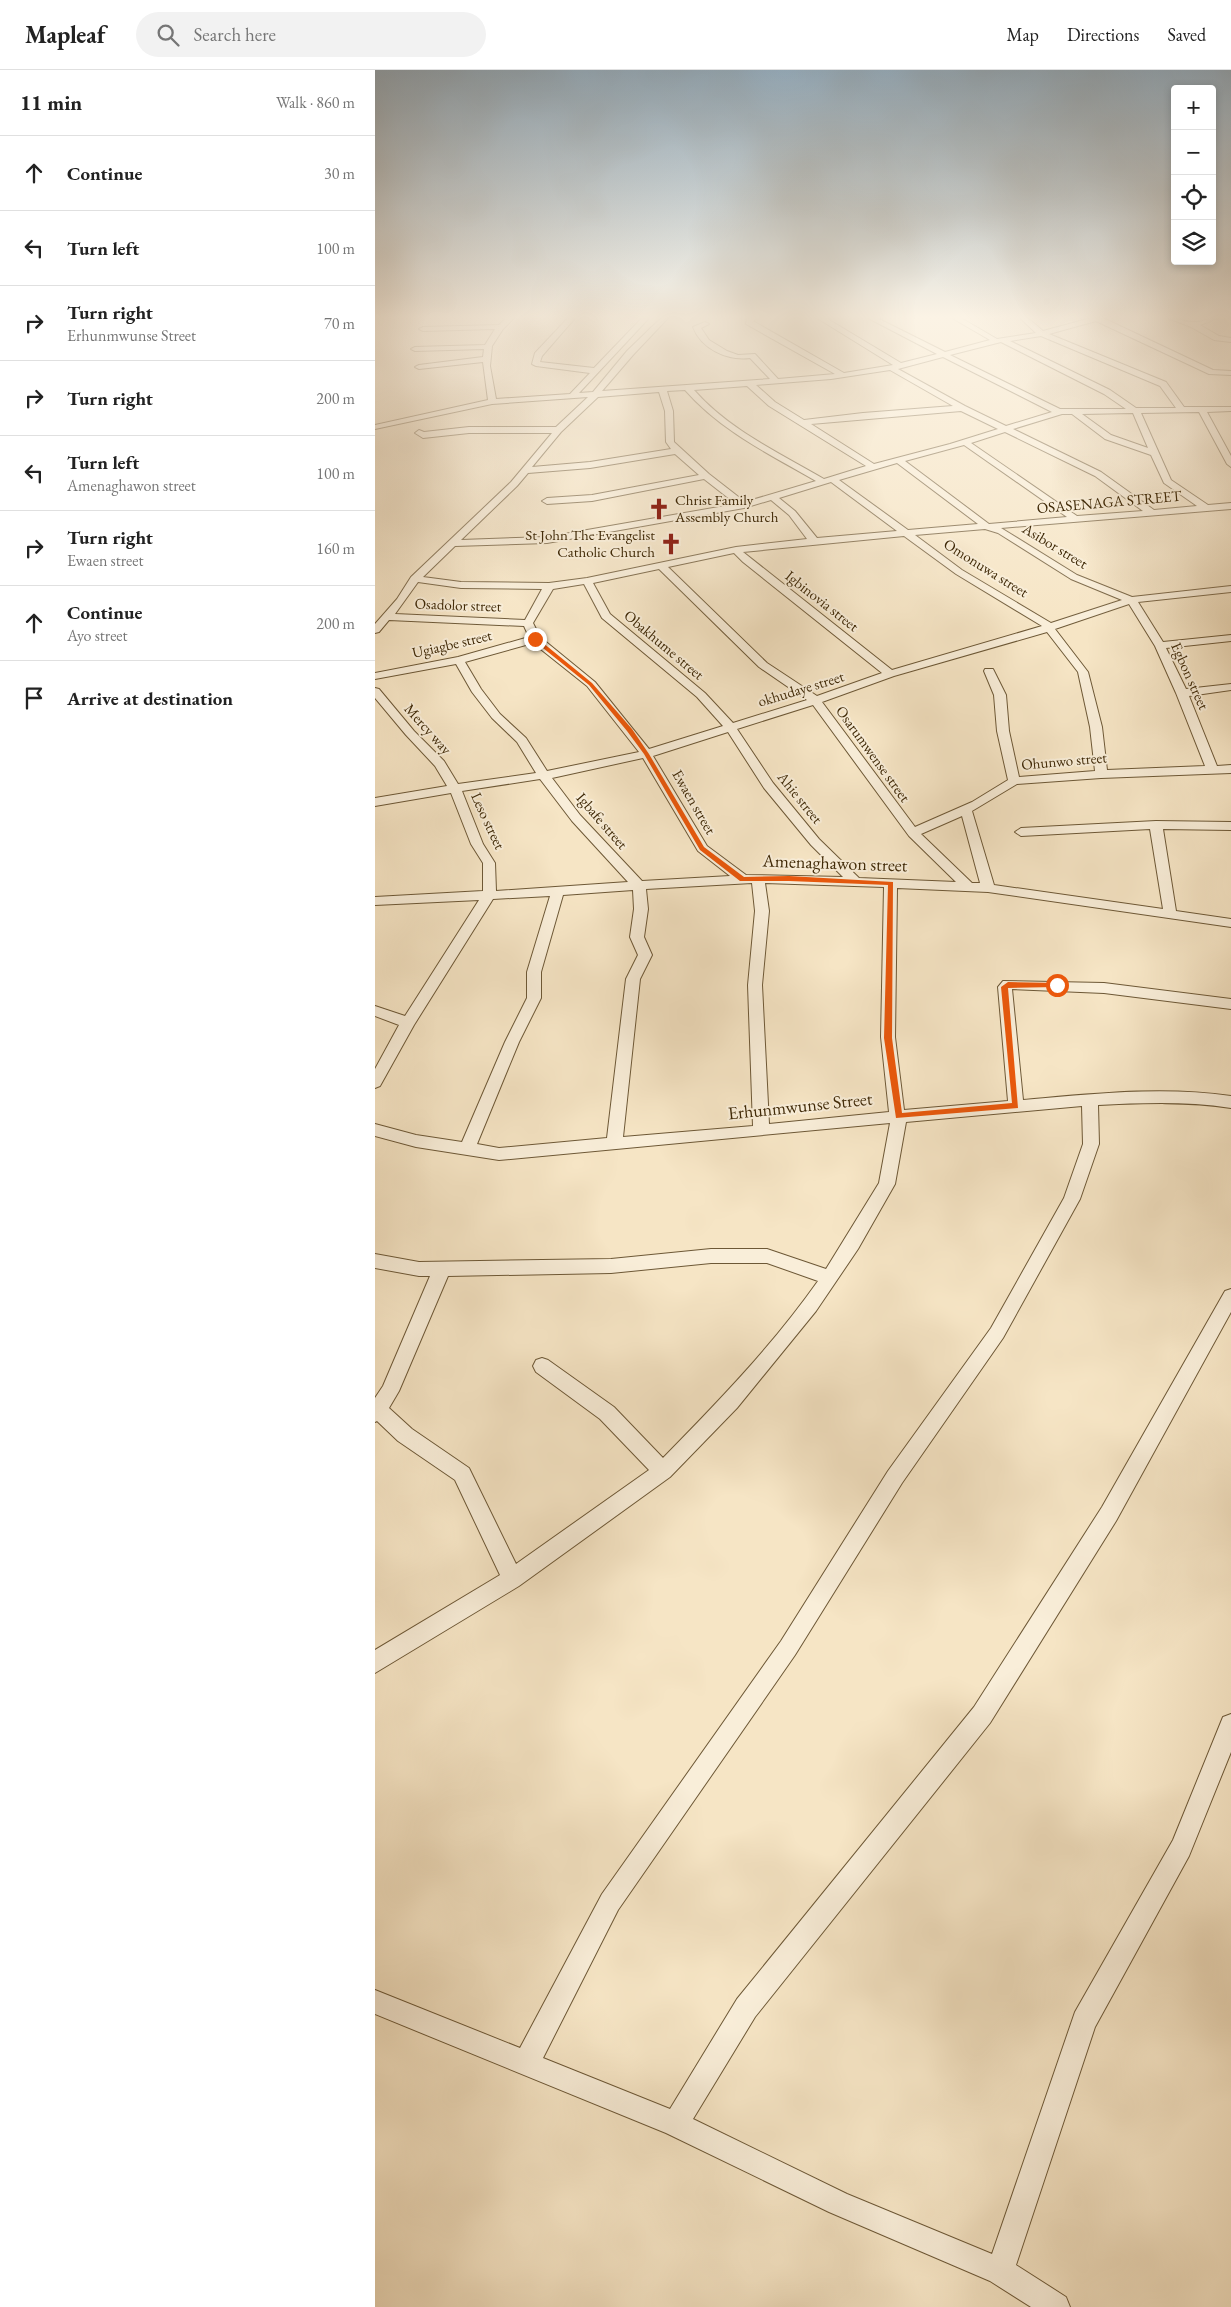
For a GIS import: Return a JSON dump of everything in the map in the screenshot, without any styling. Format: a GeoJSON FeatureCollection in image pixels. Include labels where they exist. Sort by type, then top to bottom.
{"type":"FeatureCollection","features":[{"type":"Feature","properties":{"kind":"street"},"geometry":{"type":"LineString","coordinates":[[377,425],[390,422]]}},
{"type":"Feature","properties":{"kind":"street"},"geometry":{"type":"LineString","coordinates":[[375,630],[401,601],[415,579],[527,470],[566,422]]}},
{"type":"Feature","properties":{"kind":"street"},"geometry":{"type":"LineString","coordinates":[[669,422],[670,442],[677,451],[706,476],[745,504]]}},
{"type":"Feature","properties":{"kind":"street"},"geometry":{"type":"LineString","coordinates":[[725,422],[747,439],[822,482]]}},
{"type":"Feature","properties":{"kind":"street"},"geometry":{"type":"LineString","coordinates":[[805,422],[873,467]]}},
{"type":"Feature","properties":{"kind":"street"},"geometry":{"type":"LineString","coordinates":[[992,422],[1098,474],[1154,514]]}},
{"type":"Feature","properties":{"kind":"street"},"geometry":{"type":"LineString","coordinates":[[451,543],[547,540],[745,504],[898,460],[966,443],[1027,422]]}},
{"type":"Feature","properties":{"kind":"street"},"geometry":{"type":"LineString","coordinates":[[1088,422],[1108,437],[1154,453]]}},
{"type":"Feature","properties":{"kind":"street"},"geometry":{"type":"LineString","coordinates":[[1141,422],[1167,480],[1206,508]]}},
{"type":"Feature","properties":{"kind":"street"},"geometry":{"type":"LineString","coordinates":[[1208,422],[1231,464]]}},
{"type":"Feature","properties":{"kind":"street"},"geometry":{"type":"LineString","coordinates":[[419,433],[423,435],[511,429],[558,430]]}},
{"type":"Feature","properties":{"kind":"street"},"geometry":{"type":"LineString","coordinates":[[966,443],[1077,520]]}},
{"type":"Feature","properties":{"kind":"street"},"geometry":{"type":"LineString","coordinates":[[527,470],[590,465],[677,451]]}},
{"type":"Feature","properties":{"kind":"street","name":"Asibor street"},"geometry":{"type":"LineString","coordinates":[[898,460],[989,528],[1001,531],[1075,577],[1131,600]]}},
{"type":"Feature","properties":{"kind":"street"},"geometry":{"type":"LineString","coordinates":[[547,501],[592,498],[706,476]]}},
{"type":"Feature","properties":{"kind":"street","name":"Omonuwa street"},"geometry":{"type":"LineString","coordinates":[[832,479],[959,572],[1043,621],[1083,672],[1096,727],[1101,774]]}},
{"type":"Feature","properties":{"kind":"street"},"geometry":{"type":"LineString","coordinates":[[773,497],[792,513],[814,541]]}},
{"type":"Feature","properties":{"kind":"street","name":"OSASENAGA STREET"},"geometry":{"type":"LineString","coordinates":[[736,550],[814,541],[989,528],[1231,506]]}},
{"type":"Feature","properties":{"kind":"street"},"geometry":{"type":"LineString","coordinates":[[415,579],[461,585],[549,586],[587,581],[736,550]]}},
{"type":"Feature","properties":{"kind":"street","name":"Igbinovia street"},"geometry":{"type":"LineString","coordinates":[[736,550],[746,560],[890,674]]}},
{"type":"Feature","properties":{"kind":"street","name":"Osarumwense street"},"geometry":{"type":"LineString","coordinates":[[660,565],[763,665],[815,700],[913,833],[968,887]]}},
{"type":"Feature","properties":{"kind":"street","name":"Obakhume street"},"geometry":{"type":"LineString","coordinates":[[587,581],[606,616],[701,695],[731,727]]}},
{"type":"Feature","properties":{"kind":"street"},"geometry":{"type":"LineString","coordinates":[[549,586],[528,623],[535,639],[591,684],[647,754]]}},
{"type":"Feature","properties":{"kind":"street","name":"okhudaye street"},"geometry":{"type":"LineString","coordinates":[[375,802],[456,790],[509,779],[556,774],[647,754],[890,674],[1049,628],[1131,600],[1231,589]]}},
{"type":"Feature","properties":{"kind":"street","name":"Egbon street"},"geometry":{"type":"LineString","coordinates":[[1131,600],[1160,646],[1182,693],[1212,769]]}},
{"type":"Feature","properties":{"kind":"street","name":"Osadolor street"},"geometry":{"type":"LineString","coordinates":[[387,617],[528,623]]}},
{"type":"Feature","properties":{"kind":"street"},"geometry":{"type":"LineString","coordinates":[[1160,646],[1231,638]]}},
{"type":"Feature","properties":{"kind":"street","name":"Ugiagbe street"},"geometry":{"type":"LineString","coordinates":[[375,676],[459,660],[535,639]]}},
{"type":"Feature","properties":{"kind":"street","name":"Igbafe street"},"geometry":{"type":"LineString","coordinates":[[459,660],[476,690],[497,716],[522,740],[543,775],[576,818],[639,886]]}},
{"type":"Feature","properties":{"kind":"street"},"geometry":{"type":"LineString","coordinates":[[989,671],[1000,695],[1003,731],[1014,781]]}},
{"type":"Feature","properties":{"kind":"street"},"geometry":{"type":"LineString","coordinates":[[1182,693],[1231,687]]}},
{"type":"Feature","properties":{"kind":"street","name":"Mercy way"},"geometry":{"type":"LineString","coordinates":[[375,691],[410,733],[440,764],[456,790]]}},
{"type":"Feature","properties":{"kind":"street","name":"Ahie street"},"geometry":{"type":"LineString","coordinates":[[731,727],[768,785],[815,842],[854,881]]}},
{"type":"Feature","properties":{"kind":"street","name":"Ewaen street"},"geometry":{"type":"LineString","coordinates":[[647,754],[702,848],[743,879]]}},
{"type":"Feature","properties":{"kind":"street","name":"Ohunwo street"},"geometry":{"type":"LineString","coordinates":[[913,833],[966,810],[1014,781],[1101,774],[1231,769]]}},
{"type":"Feature","properties":{"kind":"street","name":"Leso street"},"geometry":{"type":"LineString","coordinates":[[456,790],[477,844],[489,862],[490,895]]}},
{"type":"Feature","properties":{"kind":"street"},"geometry":{"type":"LineString","coordinates":[[966,810],[988,888]]}},
{"type":"Feature","properties":{"kind":"street"},"geometry":{"type":"LineString","coordinates":[[1156,824],[1170,914]]}},
{"type":"Feature","properties":{"kind":"street"},"geometry":{"type":"LineString","coordinates":[[1021,832],[1156,824],[1231,826]]}},
{"type":"Feature","properties":{"kind":"street","name":"Amenaghawon street"},"geometry":{"type":"LineString","coordinates":[[375,901],[743,879],[854,881],[988,888],[1231,923]]}},
{"type":"Feature","properties":{"kind":"street"},"geometry":{"type":"LineString","coordinates":[[758,879],[762,910],[755,984],[761,1131]]}},
{"type":"Feature","properties":{"kind":"street"},"geometry":{"type":"LineString","coordinates":[[375,1662],[512,1579],[663,1471],[730,1402],[810,1306],[828,1277],[853,1244],[887,1184],[899,1116],[888,1038],[891,883]]}},
{"type":"Feature","properties":{"kind":"street"},"geometry":{"type":"LineString","coordinates":[[614,1144],[633,979],[645,955],[637,937],[641,909],[639,886]]}},
{"type":"Feature","properties":{"kind":"street"},"geometry":{"type":"LineString","coordinates":[[467,1149],[512,1042],[534,998],[534,972],[558,890]]}},
{"type":"Feature","properties":{"kind":"street"},"geometry":{"type":"LineString","coordinates":[[375,1082],[408,1023],[490,895]]}},
{"type":"Feature","properties":{"kind":"street"},"geometry":{"type":"LineString","coordinates":[[1016,1106],[1007,1030],[1005,987],[1008,984],[1105,988],[1231,1004]]}},
{"type":"Feature","properties":{"kind":"street"},"geometry":{"type":"LineString","coordinates":[[375,1011],[408,1023]]}},
{"type":"Feature","properties":{"kind":"street","name":"Erhunmwunse Street"},"geometry":{"type":"LineString","coordinates":[[375,1130],[416,1141],[499,1154],[1090,1100],[1157,1096],[1204,1098],[1231,1102]]}},
{"type":"Feature","properties":{"kind":"street"},"geometry":{"type":"LineString","coordinates":[[526,2064],[610,1902],[788,1648],[895,1477],[997,1333],[1072,1199],[1091,1144],[1090,1100]]}},
{"type":"Feature","properties":{"kind":"street"},"geometry":{"type":"LineString","coordinates":[[375,1261],[419,1269],[442,1269],[611,1266],[711,1256],[767,1256],[828,1277]]}},
{"type":"Feature","properties":{"kind":"street"},"geometry":{"type":"LineString","coordinates":[[442,1269],[390,1391],[377,1412],[405,1436],[462,1474],[512,1579]]}},
{"type":"Feature","properties":{"kind":"street"},"geometry":{"type":"LineString","coordinates":[[675,2124],[745,2008],[982,1715],[1109,1514],[1231,1296]]}},
{"type":"Feature","properties":{"kind":"street"},"geometry":{"type":"LineString","coordinates":[[542,1366],[607,1412],[663,1471]]}},
{"type":"Feature","properties":{"kind":"street"},"geometry":{"type":"LineString","coordinates":[[1000,2271],[1084,2021],[1181,1848],[1231,1725]]}},
{"type":"Feature","properties":{"kind":"street"},"geometry":{"type":"LineString","coordinates":[[375,2002],[675,2124],[838,2203],[1000,2271],[1056,2307]]}},
{"type":"Feature","properties":{"kind":"place","name":"Christ Family Assembly Church"},"geometry":{"type":"Point","coordinates":[659,509]}},
{"type":"Feature","properties":{"kind":"place","name":"St John The Evangelist Catholic Church"},"geometry":{"type":"Point","coordinates":[671,544]}},
{"type":"Feature","properties":{"kind":"route"},"geometry":{"type":"LineString","coordinates":[[535,639],[591,684],[647,754],[702,848],[743,879],[789,878],[891,883],[888,1038],[899,1116],[1016,1106],[1007,1030],[1005,987],[1008,984],[1057,985]]}}]}
